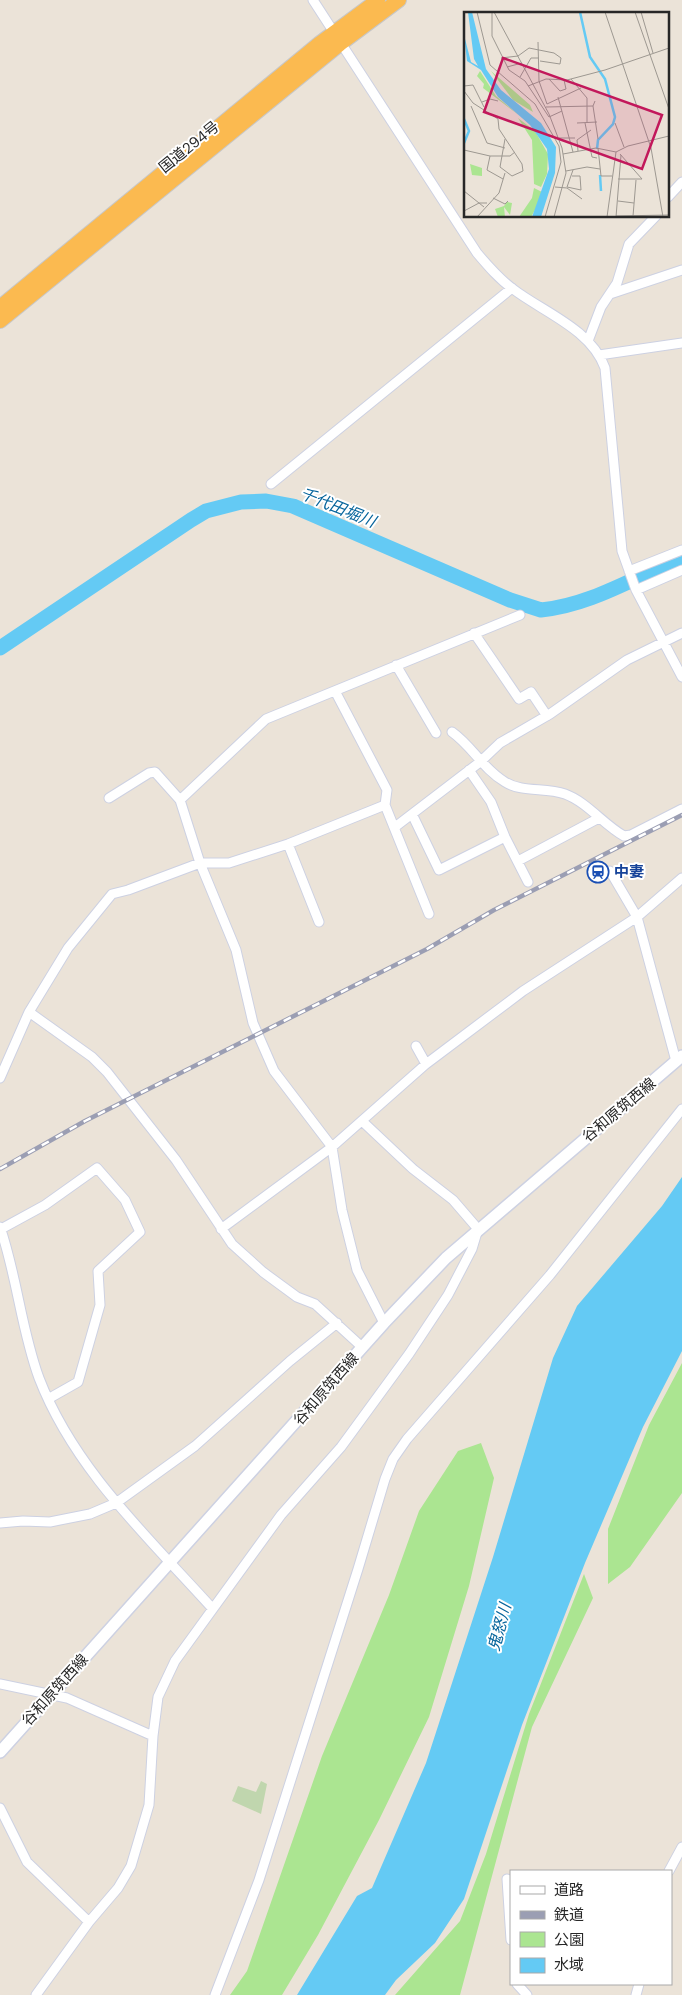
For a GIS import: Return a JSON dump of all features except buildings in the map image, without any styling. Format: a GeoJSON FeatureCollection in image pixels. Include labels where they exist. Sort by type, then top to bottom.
{"type":"FeatureCollection","features":[{"type":"Feature","properties":{"kind":"highway","name":"国道294号"},"geometry":{"type":"LineString","coordinates":[[0,321],[337,38],[378,0]]}},
{"type":"Feature","properties":{"kind":"highway","name":"国道294号"},"geometry":{"type":"LineString","coordinates":[[0,307],[337,38],[399,0]]}},
{"type":"Feature","properties":{"kind":"main road","name":"谷和原筑西線"},"geometry":{"type":"LineString","coordinates":[[0,1752],[362,1347],[446,1258],[679,1058]]}},
{"type":"Feature","properties":{"kind":"street"},"geometry":{"type":"LineString","coordinates":[[313,0],[477,253],[512,288],[588,341],[599,355],[605,368],[622,551],[636,590],[682,677]]}},
{"type":"Feature","properties":{"kind":"street"},"geometry":{"type":"LineString","coordinates":[[670,195],[682,182]]}},
{"type":"Feature","properties":{"kind":"street"},"geometry":{"type":"LineString","coordinates":[[588,341],[601,307],[617,283],[629,244],[654,218]]}},
{"type":"Feature","properties":{"kind":"street"},"geometry":{"type":"LineString","coordinates":[[610,294],[682,270]]}},
{"type":"Feature","properties":{"kind":"street"},"geometry":{"type":"LineString","coordinates":[[271,484],[512,288]]}},
{"type":"Feature","properties":{"kind":"street"},"geometry":{"type":"LineString","coordinates":[[599,355],[682,342]]}},
{"type":"Feature","properties":{"kind":"street"},"geometry":{"type":"LineString","coordinates":[[629,571],[682,550]]}},
{"type":"Feature","properties":{"kind":"street"},"geometry":{"type":"LineString","coordinates":[[636,590],[682,570]]}},
{"type":"Feature","properties":{"kind":"street"},"geometry":{"type":"LineString","coordinates":[[180,800],[266,719],[520,615]]}},
{"type":"Feature","properties":{"kind":"street"},"geometry":{"type":"LineString","coordinates":[[474,633],[519,699],[531,692],[547,716]]}},
{"type":"Feature","properties":{"kind":"street"},"geometry":{"type":"LineString","coordinates":[[395,827],[480,762],[500,743],[547,716],[627,660],[682,633]]}},
{"type":"Feature","properties":{"kind":"street"},"geometry":{"type":"LineString","coordinates":[[396,665],[436,733]]}},
{"type":"Feature","properties":{"kind":"street"},"geometry":{"type":"LineString","coordinates":[[335,691],[387,790],[385,804],[429,914]]}},
{"type":"Feature","properties":{"kind":"street"},"geometry":{"type":"LineString","coordinates":[[452,732],[460,738],[480,762],[507,783],[520,788],[564,794],[624,836],[682,809]]}},
{"type":"Feature","properties":{"kind":"street"},"geometry":{"type":"LineString","coordinates":[[469,770],[491,802],[505,837],[528,882]]}},
{"type":"Feature","properties":{"kind":"street"},"geometry":{"type":"LineString","coordinates":[[109,798],[149,773],[155,772],[180,800],[200,863],[236,950],[253,1023],[274,1071],[332,1148],[342,1210],[357,1270],[384,1323]]}},
{"type":"Feature","properties":{"kind":"street"},"geometry":{"type":"LineString","coordinates":[[0,1078],[29,1012],[68,948],[112,894],[128,890],[200,863],[229,863],[288,844],[385,804]]}},
{"type":"Feature","properties":{"kind":"street"},"geometry":{"type":"LineString","coordinates":[[412,814],[439,870],[505,837]]}},
{"type":"Feature","properties":{"kind":"street"},"geometry":{"type":"LineString","coordinates":[[518,861],[599,818]]}},
{"type":"Feature","properties":{"kind":"street"},"geometry":{"type":"LineString","coordinates":[[288,844],[319,922]]}},
{"type":"Feature","properties":{"kind":"street"},"geometry":{"type":"LineString","coordinates":[[610,871],[637,917],[679,1058]]}},
{"type":"Feature","properties":{"kind":"street"},"geometry":{"type":"LineString","coordinates":[[221,1229],[332,1148],[426,1064],[523,991],[637,917],[682,878]]}},
{"type":"Feature","properties":{"kind":"street"},"geometry":{"type":"LineString","coordinates":[[29,1012],[92,1057],[107,1072],[176,1160],[232,1244],[263,1272],[297,1297],[315,1304],[362,1347]]}},
{"type":"Feature","properties":{"kind":"street"},"geometry":{"type":"LineString","coordinates":[[416,1046],[426,1064]]}},
{"type":"Feature","properties":{"kind":"street"},"geometry":{"type":"LineString","coordinates":[[215,1995],[259,1880],[385,1479],[393,1459],[407,1439],[550,1275],[682,1108]]}},
{"type":"Feature","properties":{"kind":"street"},"geometry":{"type":"LineString","coordinates":[[36,1995],[89,1922],[118,1888],[131,1866],[149,1805],[152,1736],[158,1697],[175,1661],[281,1516],[341,1447],[409,1354],[448,1295],[472,1249],[478,1229],[452,1200],[414,1169],[362,1121]]}},
{"type":"Feature","properties":{"kind":"street"},"geometry":{"type":"LineString","coordinates":[[48,1399],[78,1382],[100,1304],[98,1271],[140,1232],[124,1200],[96,1168],[45,1205],[0,1228],[10,1260],[20,1310],[39,1376],[48,1399],[67,1434],[116,1503],[212,1608]]}},
{"type":"Feature","properties":{"kind":"street"},"geometry":{"type":"LineString","coordinates":[[0,1523],[23,1521],[50,1522],[90,1514],[116,1503],[195,1446],[290,1360],[337,1323]]}},
{"type":"Feature","properties":{"kind":"street"},"geometry":{"type":"LineString","coordinates":[[0,1684],[52,1693],[152,1736]]}},
{"type":"Feature","properties":{"kind":"street"},"geometry":{"type":"LineString","coordinates":[[0,1808],[26,1862],[89,1922]]}},
{"type":"Feature","properties":{"kind":"street"},"geometry":{"type":"LineString","coordinates":[[670,1870],[682,1847]]}},
{"type":"Feature","properties":{"kind":"street"},"geometry":{"type":"LineString","coordinates":[[507,1879],[510,1925]]}},
{"type":"Feature","properties":{"kind":"street"},"geometry":{"type":"LineString","coordinates":[[518,1985],[527,1995]]}},
{"type":"Feature","properties":{"kind":"green space"},"geometry":{"type":"Polygon","coordinates":[[[682,1363],[682,1493],[630,1567],[608,1584],[608,1529],[649,1425],[682,1363]]]}},
{"type":"Feature","properties":{"kind":"green space"},"geometry":{"type":"Polygon","coordinates":[[[481,1443],[494,1478],[469,1586],[429,1717],[379,1820],[318,1935],[282,1995],[230,1995],[247,1971],[322,1756],[389,1595],[419,1511],[458,1451],[481,1443]]]}},
{"type":"Feature","properties":{"kind":"green space"},"geometry":{"type":"Polygon","coordinates":[[[584,1574],[593,1598],[532,1727],[460,1995],[395,1995],[460,1921],[486,1854],[529,1714],[584,1574]]]}},
{"type":"Feature","properties":{"kind":"green space"},"geometry":{"type":"Polygon","coordinates":[[[261,1781],[267,1784],[261,1814],[232,1801],[238,1786],[256,1792],[261,1781]]]}},
{"type":"Feature","properties":{"kind":"water","name":"鬼怒川"},"geometry":{"type":"Polygon","coordinates":[[[682,1177],[682,1351],[643,1427],[585,1563],[522,1725],[464,1899],[435,1943],[396,1980],[385,1995],[297,1995],[357,1896],[372,1888],[426,1763],[493,1557],[553,1358],[577,1306],[662,1206],[682,1177]]]}},
{"type":"Feature","properties":{"kind":"waterway","name":"千代田堀川"},"geometry":{"type":"LineString","coordinates":[[0,648],[191,520],[206,511],[241,502],[266,501],[293,506],[510,600],[541,610],[560,607],[596,596],[682,558]]}},
{"type":"Feature","properties":{"kind":"railway"},"geometry":{"type":"LineString","coordinates":[[0,1169],[85,1121],[427,949],[494,910],[682,815]]}},
{"type":"Feature","properties":{"kind":"place","name":"中妻"},"geometry":{"type":"Point","coordinates":[598,872]}}]}
